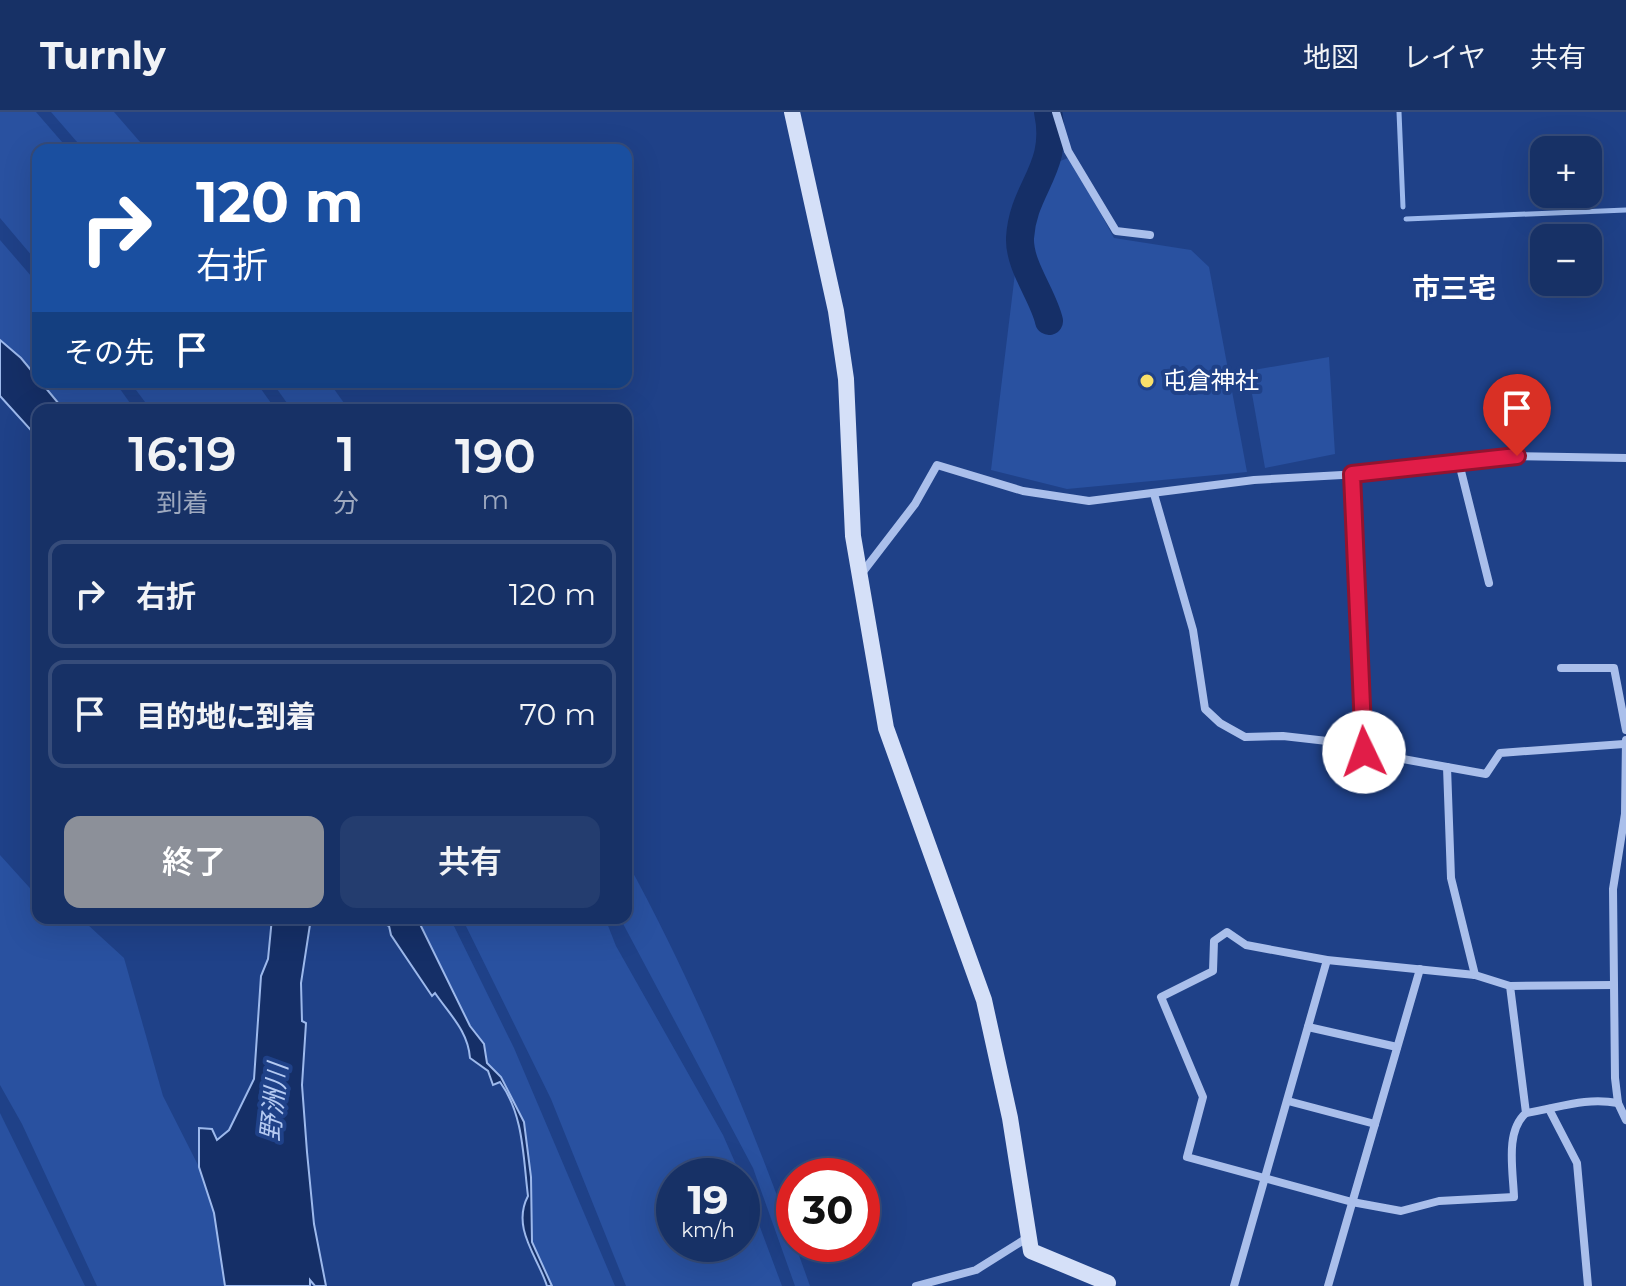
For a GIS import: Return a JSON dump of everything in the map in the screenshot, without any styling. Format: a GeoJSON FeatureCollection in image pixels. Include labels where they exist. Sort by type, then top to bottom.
{"type":"FeatureCollection","features":[{"type":"Feature","properties":{"kind":"street"},"geometry":{"type":"LineString","coordinates":[[792,112],[836,311],[846,379],[853,536],[886,728],[984,1000],[1010,1118],[1031,1251],[1112,1284]]}},
{"type":"Feature","properties":{"kind":"street"},"geometry":{"type":"LineString","coordinates":[[1056,112],[1068,151],[1116,231],[1150,235]]}},
{"type":"Feature","properties":{"kind":"street"},"geometry":{"type":"LineString","coordinates":[[859,577],[915,504],[937,465],[1051,497],[1089,501],[1254,480],[1352,474],[1517,456],[1626,458]]}},
{"type":"Feature","properties":{"kind":"street"},"geometry":{"type":"LineString","coordinates":[[1459,463],[1489,583]]}},
{"type":"Feature","properties":{"kind":"street"},"geometry":{"type":"LineString","coordinates":[[1352,474],[1364,752]]}},
{"type":"Feature","properties":{"kind":"street"},"geometry":{"type":"LineString","coordinates":[[1154,494],[1193,630],[1205,709],[1220,723],[1245,737],[1297,737],[1336,742],[1364,752],[1486,774],[1500,753],[1625,742],[1625,814],[1613,889],[1613,985],[1618,1103],[1626,1120]]}},
{"type":"Feature","properties":{"kind":"street"},"geometry":{"type":"LineString","coordinates":[[1561,668],[1614,668],[1626,730]]}},
{"type":"Feature","properties":{"kind":"street"},"geometry":{"type":"LineString","coordinates":[[1447,767],[1451,878],[1475,975]]}},
{"type":"Feature","properties":{"kind":"street"},"geometry":{"type":"LineString","coordinates":[[1613,985],[1510,986],[1475,975],[1327,960],[1246,945],[1227,932],[1214,941],[1213,971],[1161,997],[1203,1097],[1187,1157],[1352,1202],[1401,1211],[1439,1201],[1514,1197],[1513,1134],[1516,1122],[1526,1113],[1572,1101],[1594,1099],[1618,1103]]}},
{"type":"Feature","properties":{"kind":"street"},"geometry":{"type":"LineString","coordinates":[[1234,1286],[1327,960]]}},
{"type":"Feature","properties":{"kind":"street"},"geometry":{"type":"LineString","coordinates":[[1328,1286],[1420,969]]}},
{"type":"Feature","properties":{"kind":"street"},"geometry":{"type":"LineString","coordinates":[[1510,986],[1526,1113]]}},
{"type":"Feature","properties":{"kind":"street"},"geometry":{"type":"LineString","coordinates":[[1308,1027],[1397,1047]]}},
{"type":"Feature","properties":{"kind":"street"},"geometry":{"type":"LineString","coordinates":[[1288,1101],[1375,1124]]}},
{"type":"Feature","properties":{"kind":"street"},"geometry":{"type":"LineString","coordinates":[[1549,1109],[1577,1163],[1588,1286]]}},
{"type":"Feature","properties":{"kind":"street"},"geometry":{"type":"LineString","coordinates":[[916,1286],[976,1270],[1027,1238]]}},
{"type":"Feature","properties":{"kind":"shaded area"},"geometry":{"type":"Polygon","coordinates":[[[0,112],[36,112],[64,144],[32,144],[32,256],[0,218],[0,112]]]}},
{"type":"Feature","properties":{"kind":"shaded area"},"geometry":{"type":"Polygon","coordinates":[[[51,112],[114,112],[142,144],[79,144],[51,112]]]}},
{"type":"Feature","properties":{"kind":"shaded area"},"geometry":{"type":"Polygon","coordinates":[[[1070,157],[1114,238],[1191,250],[1209,267],[1247,472],[1067,489],[991,470],[1027,175],[1070,157]]]}},
{"type":"Feature","properties":{"kind":"shaded area"},"geometry":{"type":"Polygon","coordinates":[[[0,240],[32,277],[32,373],[0,340],[0,240]]]}},
{"type":"Feature","properties":{"kind":"shaded area"},"geometry":{"type":"Polygon","coordinates":[[[1329,357],[1335,454],[1265,468],[1248,371],[1329,357]]]}},
{"type":"Feature","properties":{"kind":"shaded area"},"geometry":{"type":"Polygon","coordinates":[[[46,388],[119,388],[131,404],[59,404],[46,388]]]}},
{"type":"Feature","properties":{"kind":"shaded area"},"geometry":{"type":"Polygon","coordinates":[[[134,388],[260,388],[272,404],[146,404],[134,388]]]}},
{"type":"Feature","properties":{"kind":"shaded area"},"geometry":{"type":"Polygon","coordinates":[[[276,388],[333,388],[345,404],[288,404],[276,388]]]}},
{"type":"Feature","properties":{"kind":"shaded area"},"geometry":{"type":"Polygon","coordinates":[[[0,855],[32,890],[32,924],[86,924],[124,958],[163,1096],[199,1167],[214,1213],[225,1286],[97,1286],[22,1124],[0,1085],[0,855]]]}},
{"type":"Feature","properties":{"kind":"shaded area"},"geometry":{"type":"Polygon","coordinates":[[[632,871],[679,964],[727,1070],[776,1194],[776,1233],[760,1188],[760,1158],[748,1158],[623,924],[632,924],[632,871]]]}},
{"type":"Feature","properties":{"kind":"shaded area"},"geometry":{"type":"Polygon","coordinates":[[[420,924],[453,924],[514,1048],[615,1286],[552,1286],[532,1243],[531,1177],[524,1121],[487,1063],[484,1044],[470,1026],[420,924]]]}},
{"type":"Feature","properties":{"kind":"shaded area"},"geometry":{"type":"Polygon","coordinates":[[[465,924],[607,924],[616,946],[733,1158],[656,1158],[656,1262],[760,1262],[760,1227],[782,1286],[626,1286],[551,1099],[465,924]]]}},
{"type":"Feature","properties":{"kind":"shaded area"},"geometry":{"type":"Polygon","coordinates":[[[0,1113],[85,1286],[0,1286],[0,1113]]]}},
{"type":"Feature","properties":{"kind":"shaded area"},"geometry":{"type":"Polygon","coordinates":[[[786,1262],[801,1262],[810,1286],[795,1286],[786,1262]]]}},
{"type":"Feature","properties":{"kind":"water"},"geometry":{"type":"Polygon","coordinates":[[[0,340],[32,371],[32,388],[46,388],[59,404],[32,404],[32,431],[0,396],[0,340]]]}},
{"type":"Feature","properties":{"kind":"water","name":"野洲川"},"geometry":{"type":"Polygon","coordinates":[[[271,924],[310,924],[301,983],[302,1021],[306,1023],[302,1085],[314,1224],[326,1286],[315,1286],[310,1280],[310,1286],[225,1286],[214,1213],[199,1167],[199,1128],[212,1129],[217,1140],[229,1130],[254,1079],[261,976],[268,959],[271,924]]]}},
{"type":"Feature","properties":{"kind":"water"},"geometry":{"type":"Polygon","coordinates":[[[385,924],[420,924],[470,1026],[484,1044],[487,1063],[501,1077],[524,1122],[531,1177],[532,1242],[552,1286],[547,1286],[524,1231],[524,1208],[528,1196],[514,1108],[500,1082],[493,1085],[488,1071],[470,1058],[466,1040],[457,1024],[435,993],[432,996],[391,935],[389,926],[385,924]]]}},
{"type":"Feature","properties":{"kind":"waterway"},"geometry":{"type":"LineString","coordinates":[[1048,112],[1049,149],[1027,205],[1020,238],[1023,259],[1049,321]]}},
{"type":"Feature","properties":{"kind":"waterway"},"geometry":{"type":"LineString","coordinates":[[1399,112],[1403,207]]}},
{"type":"Feature","properties":{"kind":"waterway"},"geometry":{"type":"LineString","coordinates":[[1406,219],[1626,210]]}},
{"type":"Feature","properties":{"kind":"place","name":"屯倉神社"},"geometry":{"type":"Point","coordinates":[1147,381]}},
{"type":"Feature","properties":{"kind":"district","name":"市三宅"},"geometry":{"type":"Point","coordinates":[1454,288]}},
{"type":"Feature","properties":{"kind":"route"},"geometry":{"type":"LineString","coordinates":[[1364,752],[1352,474],[1517,456]]}}]}
